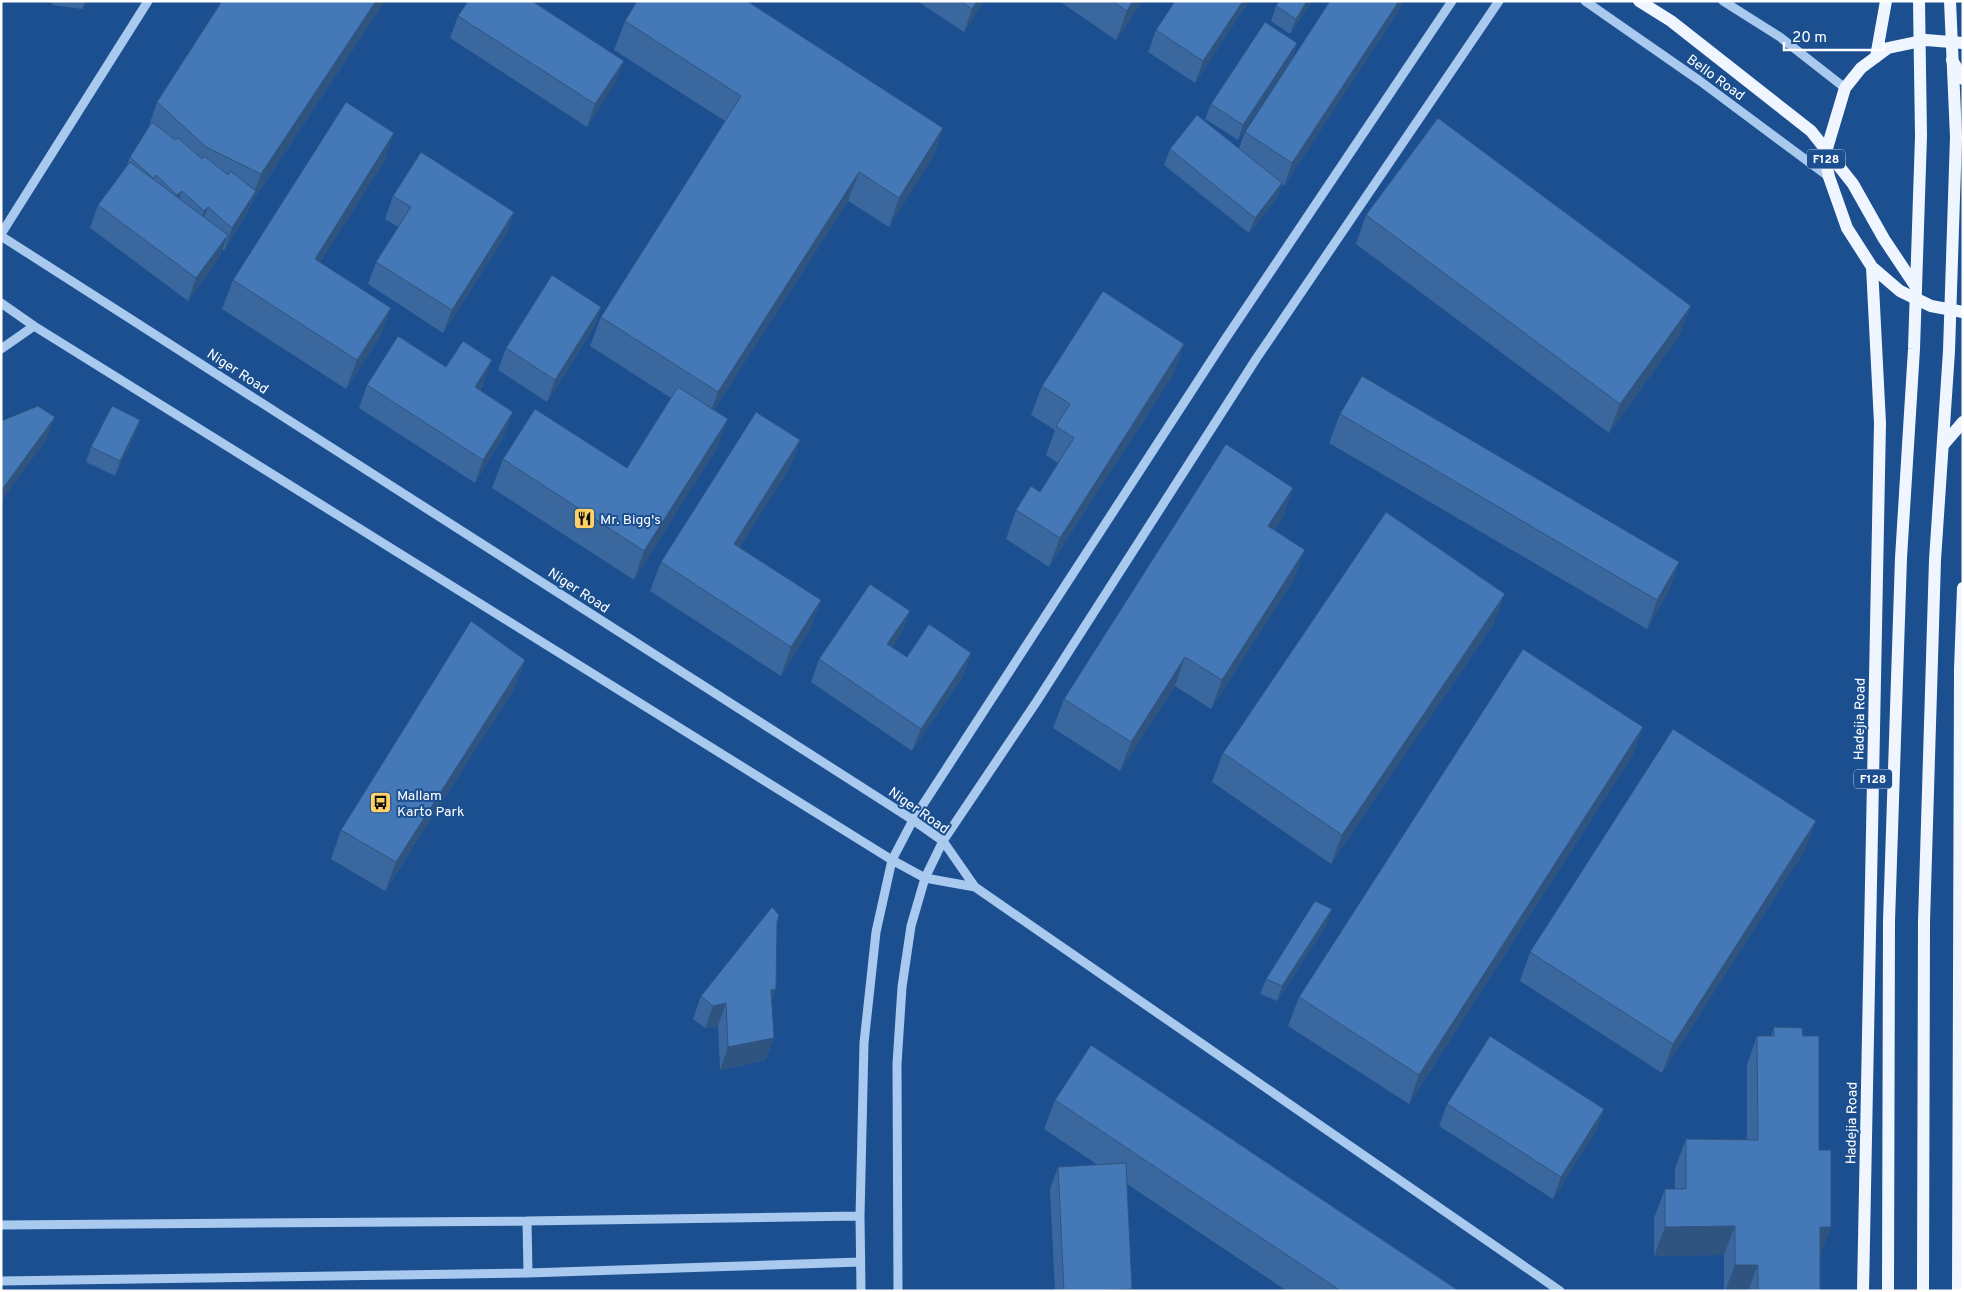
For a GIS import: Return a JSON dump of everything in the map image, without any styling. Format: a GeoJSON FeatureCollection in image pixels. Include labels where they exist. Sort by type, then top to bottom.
{"type":"FeatureCollection","features":[{"type":"Feature","properties":{"kind":"main road"},"geometry":{"type":"LineString","coordinates":[[1639,1],[1671,21],[1811,131],[1853,184],[1884,239],[1916,287]]}},
{"type":"Feature","properties":{"kind":"main road"},"geometry":{"type":"LineString","coordinates":[[1876,57],[1886,1]]}},
{"type":"Feature","properties":{"kind":"main road"},"geometry":{"type":"LineString","coordinates":[[1888,1291],[1890,911],[1901,558],[1914,349],[1921,136],[1919,1]]}},
{"type":"Feature","properties":{"kind":"main road"},"geometry":{"type":"LineString","coordinates":[[1923,1291],[1924,922],[1936,560],[1949,351],[1956,136],[1950,1]]}},
{"type":"Feature","properties":{"kind":"main road"},"geometry":{"type":"LineString","coordinates":[[1876,57],[1888,48],[1926,40],[1963,43]]}},
{"type":"Feature","properties":{"kind":"main road","name":"F128"},"geometry":{"type":"LineString","coordinates":[[1872,267],[1847,228],[1829,177],[1825,155],[1845,88],[1861,68],[1876,57]]}},
{"type":"Feature","properties":{"kind":"main road"},"geometry":{"type":"LineString","coordinates":[[1952,60],[1963,79]]}},
{"type":"Feature","properties":{"kind":"main road"},"geometry":{"type":"LineString","coordinates":[[1872,267],[1900,291],[1931,306],[1963,312]]}},
{"type":"Feature","properties":{"kind":"main road","name":"Hadejia Road"},"geometry":{"type":"LineString","coordinates":[[1863,1291],[1880,423],[1872,267]]}},
{"type":"Feature","properties":{"kind":"main road"},"geometry":{"type":"LineString","coordinates":[[1943,445],[1963,422]]}},
{"type":"Feature","properties":{"kind":"main road"},"geometry":{"type":"LineString","coordinates":[[1958,1291],[1963,588]]}},
{"type":"Feature","properties":{"kind":"street"},"geometry":{"type":"LineString","coordinates":[[1,235],[148,1]]}},
{"type":"Feature","properties":{"kind":"street"},"geometry":{"type":"LineString","coordinates":[[861,1291],[860,1216],[864,1043],[876,932],[892,860],[913,820],[1224,341],[1452,1]]}},
{"type":"Feature","properties":{"kind":"street"},"geometry":{"type":"LineString","coordinates":[[898,1291],[897,1064],[901,1006],[911,926],[925,878],[943,841],[1037,701],[1256,359],[1499,1]]}},
{"type":"Feature","properties":{"kind":"street","name":"Bello Road"},"geometry":{"type":"LineString","coordinates":[[1585,1],[1700,81],[1829,177]]}},
{"type":"Feature","properties":{"kind":"street"},"geometry":{"type":"LineString","coordinates":[[1723,1],[1780,37],[1845,88]]}},
{"type":"Feature","properties":{"kind":"street","name":"Niger Road"},"geometry":{"type":"LineString","coordinates":[[1,235],[913,820],[943,841],[975,887]]}},
{"type":"Feature","properties":{"kind":"street"},"geometry":{"type":"LineString","coordinates":[[1,302],[34,326],[892,860],[925,878],[975,887],[1560,1291]]}},
{"type":"Feature","properties":{"kind":"street"},"geometry":{"type":"LineString","coordinates":[[1,348],[34,326]]}},
{"type":"Feature","properties":{"kind":"street"},"geometry":{"type":"LineString","coordinates":[[1,1225],[527,1221],[860,1216]]}},
{"type":"Feature","properties":{"kind":"street"},"geometry":{"type":"LineString","coordinates":[[527,1221],[528,1273]]}},
{"type":"Feature","properties":{"kind":"street"},"geometry":{"type":"LineString","coordinates":[[1,1281],[528,1273],[860,1262]]}},
{"type":"Feature","properties":{"kind":"building"},"geometry":{"type":"Polygon","coordinates":[[[222,1],[376,1],[261,174],[206,147],[157,102],[222,1]]]}},
{"type":"Feature","properties":{"kind":"building"},"geometry":{"type":"Polygon","coordinates":[[[468,1],[532,1],[624,61],[595,104],[458,16],[468,1]]]}},
{"type":"Feature","properties":{"kind":"building"},"geometry":{"type":"Polygon","coordinates":[[[637,1],[747,1],[943,128],[899,198],[859,172],[718,392],[601,317],[741,96],[625,21],[637,1]]]}},
{"type":"Feature","properties":{"kind":"building"},"geometry":{"type":"Polygon","coordinates":[[[960,1],[977,1],[972,9],[960,1]]]}},
{"type":"Feature","properties":{"kind":"building"},"geometry":{"type":"Polygon","coordinates":[[[1112,1],[1133,1],[1127,11],[1112,1]]]}},
{"type":"Feature","properties":{"kind":"building"},"geometry":{"type":"Polygon","coordinates":[[[1175,1],[1243,1],[1203,61],[1156,30],[1175,1]]]}},
{"type":"Feature","properties":{"kind":"building"},"geometry":{"type":"Polygon","coordinates":[[[1279,1],[1307,1],[1296,19],[1276,6],[1279,1]]]}},
{"type":"Feature","properties":{"kind":"building"},"geometry":{"type":"Polygon","coordinates":[[[1330,1],[1399,1],[1292,163],[1245,132],[1330,1]]]}},
{"type":"Feature","properties":{"kind":"building"},"geometry":{"type":"Polygon","coordinates":[[[1265,22],[1297,43],[1243,125],[1211,104],[1265,22]]]}},
{"type":"Feature","properties":{"kind":"building"},"geometry":{"type":"Polygon","coordinates":[[[346,102],[394,133],[315,259],[391,308],[357,360],[233,280],[346,102]]]}},
{"type":"Feature","properties":{"kind":"building"},"geometry":{"type":"Polygon","coordinates":[[[1197,115],[1282,183],[1255,218],[1170,149],[1197,115]]]}},
{"type":"Feature","properties":{"kind":"building"},"geometry":{"type":"Polygon","coordinates":[[[1438,118],[1691,306],[1620,404],[1366,215],[1438,118]]]}},
{"type":"Feature","properties":{"kind":"building"},"geometry":{"type":"Polygon","coordinates":[[[152,122],[175,140],[178,138],[202,159],[204,156],[228,175],[230,171],[256,191],[232,228],[208,207],[204,211],[182,191],[177,195],[156,175],[153,178],[130,157],[152,122]]]}},
{"type":"Feature","properties":{"kind":"building"},"geometry":{"type":"Polygon","coordinates":[[[421,152],[514,212],[452,310],[376,262],[411,207],[393,196],[421,152]]]}},
{"type":"Feature","properties":{"kind":"building"},"geometry":{"type":"Polygon","coordinates":[[[130,162],[228,235],[196,278],[98,205],[130,162]]]}},
{"type":"Feature","properties":{"kind":"building"},"geometry":{"type":"Polygon","coordinates":[[[552,275],[601,307],[555,380],[506,348],[552,275]]]}},
{"type":"Feature","properties":{"kind":"building"},"geometry":{"type":"Polygon","coordinates":[[[1103,291],[1184,344],[1060,538],[1016,510],[1031,486],[1040,492],[1074,438],[1056,426],[1070,404],[1042,386],[1103,291]]]}},
{"type":"Feature","properties":{"kind":"building"},"geometry":{"type":"Polygon","coordinates":[[[398,336],[446,367],[463,341],[492,360],[475,387],[513,412],[483,460],[367,385],[398,336]]]}},
{"type":"Feature","properties":{"kind":"building"},"geometry":{"type":"Polygon","coordinates":[[[1362,376],[1679,562],[1657,600],[1340,414],[1362,376]]]}},
{"type":"Feature","properties":{"kind":"building"},"geometry":{"type":"Polygon","coordinates":[[[678,387],[728,419],[644,551],[503,459],[535,409],[627,468],[678,387]]]}},
{"type":"Feature","properties":{"kind":"building"},"geometry":{"type":"Polygon","coordinates":[[[38,406],[55,417],[1,491],[1,421],[38,406]]]}},
{"type":"Feature","properties":{"kind":"building"},"geometry":{"type":"Polygon","coordinates":[[[112,406],[140,420],[120,461],[91,447],[112,406]]]}},
{"type":"Feature","properties":{"kind":"building"},"geometry":{"type":"Polygon","coordinates":[[[756,412],[800,440],[734,544],[821,600],[791,647],[661,562],[756,412]]]}},
{"type":"Feature","properties":{"kind":"building"},"geometry":{"type":"Polygon","coordinates":[[[1226,444],[1293,488],[1268,526],[1305,550],[1222,680],[1185,657],[1131,742],[1064,699],[1226,444]]]}},
{"type":"Feature","properties":{"kind":"building"},"geometry":{"type":"Polygon","coordinates":[[[1386,512],[1505,594],[1342,835],[1223,753],[1386,512]]]}},
{"type":"Feature","properties":{"kind":"building"},"geometry":{"type":"Polygon","coordinates":[[[870,584],[910,611],[887,644],[907,657],[929,624],[971,653],[921,729],[819,659],[870,584]]]}},
{"type":"Feature","properties":{"kind":"building"},"geometry":{"type":"Polygon","coordinates":[[[471,621],[525,660],[396,862],[341,830],[471,621]]]}},
{"type":"Feature","properties":{"kind":"building"},"geometry":{"type":"Polygon","coordinates":[[[1523,649],[1643,727],[1419,1075],[1299,997],[1523,649]]]}},
{"type":"Feature","properties":{"kind":"building"},"geometry":{"type":"Polygon","coordinates":[[[1673,729],[1816,821],[1673,1044],[1530,952],[1673,729]]]}},
{"type":"Feature","properties":{"kind":"building"},"geometry":{"type":"Polygon","coordinates":[[[1315,901],[1332,909],[1282,986],[1266,979],[1315,901]]]}},
{"type":"Feature","properties":{"kind":"building"},"geometry":{"type":"Polygon","coordinates":[[[772,907],[779,915],[777,922],[776,989],[771,990],[774,1038],[728,1047],[726,1003],[713,1006],[701,996],[772,907]]]}},
{"type":"Feature","properties":{"kind":"building"},"geometry":{"type":"Polygon","coordinates":[[[1774,1027],[1802,1028],[1803,1036],[1819,1036],[1819,1150],[1831,1150],[1831,1227],[1820,1227],[1820,1291],[1758,1291],[1758,1265],[1735,1265],[1735,1226],[1665,1227],[1665,1189],[1686,1189],[1686,1139],[1758,1140],[1757,1036],[1774,1036],[1774,1027]]]}},
{"type":"Feature","properties":{"kind":"building"},"geometry":{"type":"Polygon","coordinates":[[[1490,1036],[1604,1109],[1561,1177],[1447,1104],[1490,1036]]]}},
{"type":"Feature","properties":{"kind":"building"},"geometry":{"type":"Polygon","coordinates":[[[1091,1045],[1459,1291],[1341,1291],[1055,1100],[1091,1045]]]}},
{"type":"Feature","properties":{"kind":"building"},"geometry":{"type":"Polygon","coordinates":[[[1126,1163],[1132,1289],[1064,1291],[1058,1167],[1126,1163]]]}},
{"type":"Feature","properties":{"kind":"place","name":"Mr. Bigg's"},"geometry":{"type":"Point","coordinates":[584,519]}},
{"type":"Feature","properties":{"kind":"place","name":"Mallam Karto Park"},"geometry":{"type":"Point","coordinates":[381,803]}}]}
